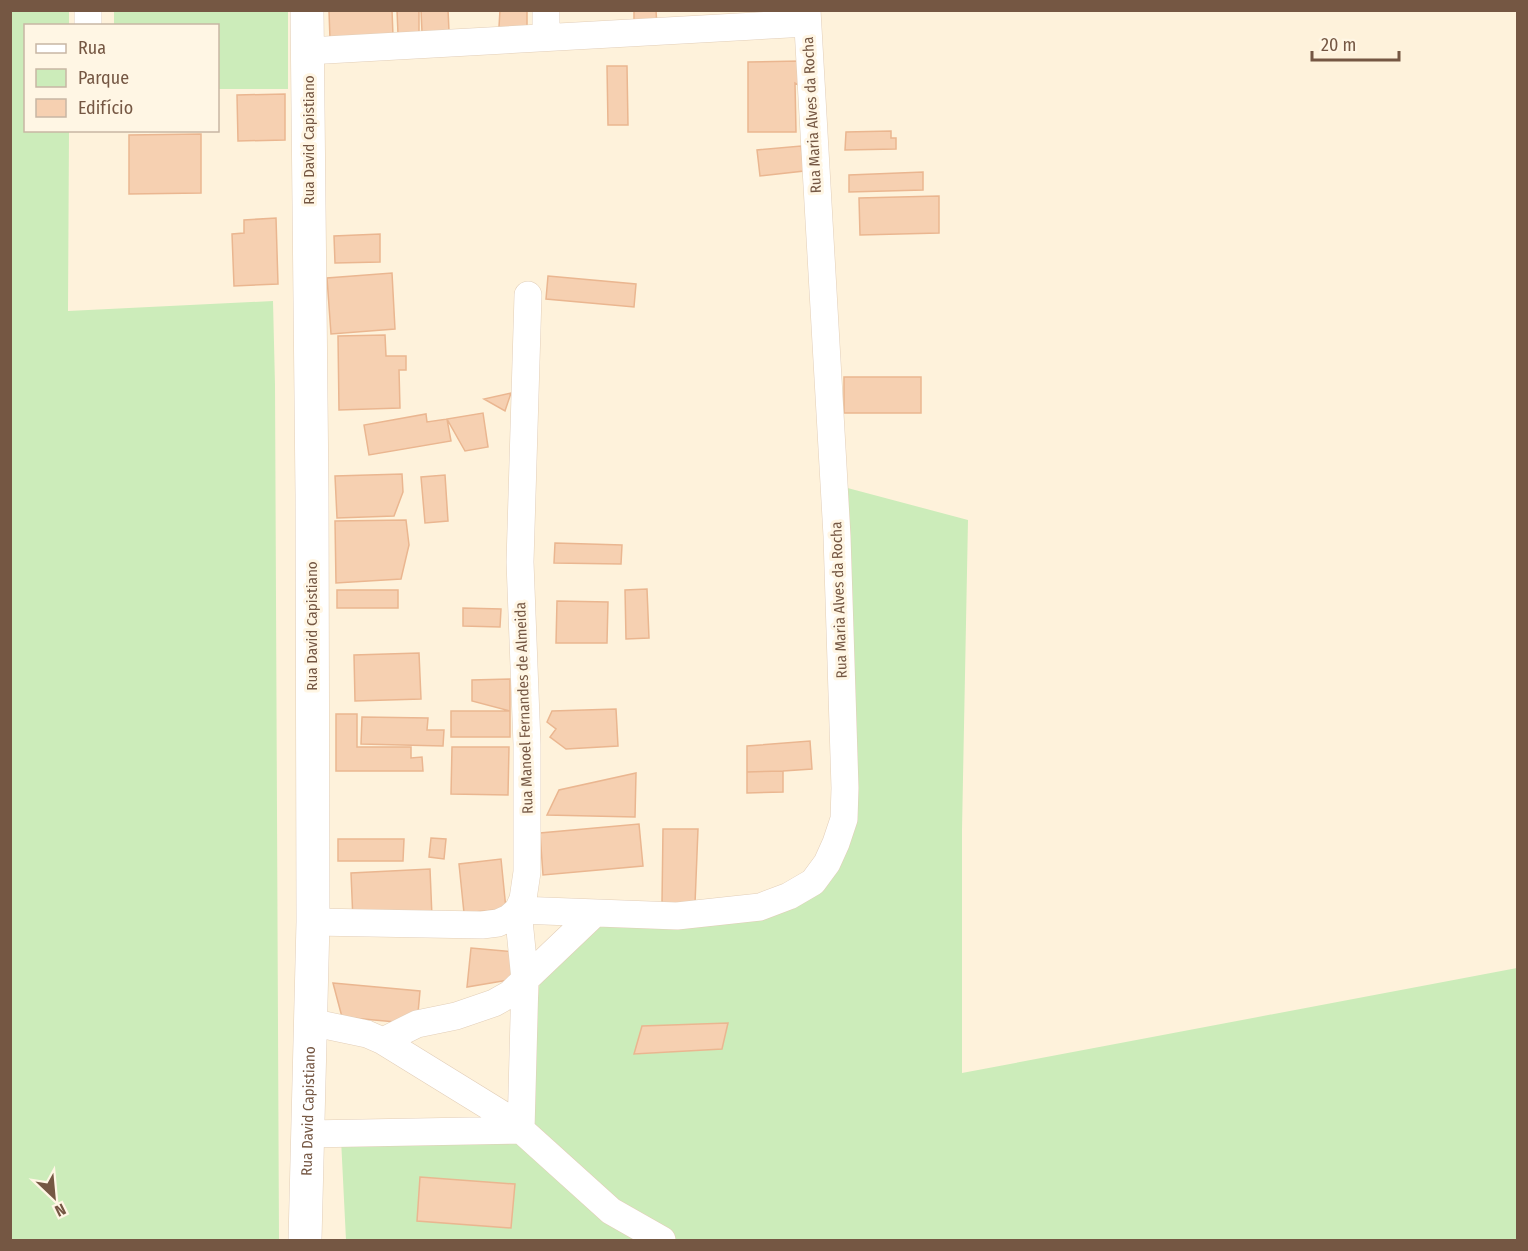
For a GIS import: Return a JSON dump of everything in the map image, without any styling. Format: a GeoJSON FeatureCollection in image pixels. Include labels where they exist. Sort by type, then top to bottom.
{"type":"FeatureCollection","features":[{"type":"Feature","properties":{"kind":"street","name":"Rua David Capistiano"},"geometry":{"type":"LineString","coordinates":[[305,1240],[313,922],[307,10]]}},
{"type":"Feature","properties":{"kind":"street"},"geometry":{"type":"LineString","coordinates":[[546,10],[546,37]]}},
{"type":"Feature","properties":{"kind":"street"},"geometry":{"type":"LineString","coordinates":[[308,51],[546,37],[807,17]]}},
{"type":"Feature","properties":{"kind":"street","name":"Rua Maria Alves da Rocha"},"geometry":{"type":"LineString","coordinates":[[518,910],[677,916],[760,907],[789,896],[813,882],[827,863],[844,819],[844,729],[837,536],[807,17]]}},
{"type":"Feature","properties":{"kind":"street","name":"Rua Manoel Fernandes de Almeida"},"geometry":{"type":"LineString","coordinates":[[518,910],[523,899],[527,872],[527,744],[520,562],[528,295]]}},
{"type":"Feature","properties":{"kind":"street"},"geometry":{"type":"LineString","coordinates":[[313,922],[482,925],[498,923],[510,918],[518,910]]}},
{"type":"Feature","properties":{"kind":"street"},"geometry":{"type":"LineString","coordinates":[[518,910],[525,980],[521,1130]]}},
{"type":"Feature","properties":{"kind":"street"},"geometry":{"type":"LineString","coordinates":[[383,1041],[417,1024],[456,1016],[494,1003],[510,994],[595,913]]}},
{"type":"Feature","properties":{"kind":"street"},"geometry":{"type":"LineString","coordinates":[[310,1022],[368,1034],[383,1041],[508,1118],[611,1211],[662,1240]]}},
{"type":"Feature","properties":{"kind":"street"},"geometry":{"type":"LineString","coordinates":[[308,1134],[521,1130]]}},
{"type":"Feature","properties":{"kind":"green space"},"geometry":{"type":"Polygon","coordinates":[[[10,11],[69,11],[69,24],[24,24],[24,132],[69,132],[68,311],[273,301],[279,1240],[11,1240],[10,11]]]}},
{"type":"Feature","properties":{"kind":"green space"},"geometry":{"type":"Polygon","coordinates":[[[114,11],[288,11],[288,89],[219,89],[219,24],[114,24],[114,11]]]}},
{"type":"Feature","properties":{"kind":"green space"},"geometry":{"type":"Polygon","coordinates":[[[840,486],[968,520],[962,830],[962,1073],[1517,968],[1517,1240],[346,1240],[341,1139],[524,1127],[540,979],[600,924],[791,900],[850,819],[840,486]]]}},
{"type":"Feature","properties":{"kind":"building"},"geometry":{"type":"Polygon","coordinates":[[[392,10],[393,36],[330,39],[329,11],[392,10]]]}},
{"type":"Feature","properties":{"kind":"building"},"geometry":{"type":"Polygon","coordinates":[[[397,10],[419,10],[419,33],[398,34],[397,10]]]}},
{"type":"Feature","properties":{"kind":"building"},"geometry":{"type":"Polygon","coordinates":[[[421,10],[448,10],[449,31],[422,32],[421,10]]]}},
{"type":"Feature","properties":{"kind":"building"},"geometry":{"type":"Polygon","coordinates":[[[500,10],[527,10],[527,28],[499,27],[500,10]]]}},
{"type":"Feature","properties":{"kind":"building"},"geometry":{"type":"Polygon","coordinates":[[[634,10],[656,10],[657,28],[634,29],[634,10]]]}},
{"type":"Feature","properties":{"kind":"building"},"geometry":{"type":"Polygon","coordinates":[[[800,61],[800,86],[795,83],[796,132],[748,132],[748,62],[800,61]]]}},
{"type":"Feature","properties":{"kind":"building"},"geometry":{"type":"Polygon","coordinates":[[[607,66],[627,66],[628,125],[608,125],[607,66]]]}},
{"type":"Feature","properties":{"kind":"building"},"geometry":{"type":"Polygon","coordinates":[[[285,94],[285,140],[238,141],[237,95],[285,94]]]}},
{"type":"Feature","properties":{"kind":"building"},"geometry":{"type":"Polygon","coordinates":[[[891,131],[891,138],[896,138],[896,149],[845,150],[846,132],[891,131]]]}},
{"type":"Feature","properties":{"kind":"building"},"geometry":{"type":"Polygon","coordinates":[[[201,134],[201,193],[129,194],[129,135],[201,134]]]}},
{"type":"Feature","properties":{"kind":"building"},"geometry":{"type":"Polygon","coordinates":[[[801,146],[804,171],[760,176],[757,150],[801,146]]]}},
{"type":"Feature","properties":{"kind":"building"},"geometry":{"type":"Polygon","coordinates":[[[923,172],[923,190],[849,192],[849,175],[923,172]]]}},
{"type":"Feature","properties":{"kind":"building"},"geometry":{"type":"Polygon","coordinates":[[[939,196],[939,233],[860,235],[859,198],[939,196]]]}},
{"type":"Feature","properties":{"kind":"building"},"geometry":{"type":"Polygon","coordinates":[[[276,218],[278,284],[234,286],[232,234],[244,233],[244,220],[276,218]]]}},
{"type":"Feature","properties":{"kind":"building"},"geometry":{"type":"Polygon","coordinates":[[[380,234],[380,262],[335,263],[334,236],[380,234]]]}},
{"type":"Feature","properties":{"kind":"building"},"geometry":{"type":"Polygon","coordinates":[[[392,273],[395,329],[331,334],[327,278],[392,273]]]}},
{"type":"Feature","properties":{"kind":"building"},"geometry":{"type":"Polygon","coordinates":[[[548,276],[636,284],[634,307],[546,299],[548,276]]]}},
{"type":"Feature","properties":{"kind":"building"},"geometry":{"type":"Polygon","coordinates":[[[385,335],[386,356],[406,356],[406,370],[399,370],[400,408],[339,410],[338,336],[385,335]]]}},
{"type":"Feature","properties":{"kind":"building"},"geometry":{"type":"Polygon","coordinates":[[[844,377],[921,377],[921,413],[844,413],[844,377]]]}},
{"type":"Feature","properties":{"kind":"building"},"geometry":{"type":"Polygon","coordinates":[[[511,393],[505,411],[484,399],[511,393]]]}},
{"type":"Feature","properties":{"kind":"building"},"geometry":{"type":"Polygon","coordinates":[[[483,413],[488,447],[465,451],[447,419],[483,413]]]}},
{"type":"Feature","properties":{"kind":"building"},"geometry":{"type":"Polygon","coordinates":[[[426,414],[427,422],[447,419],[451,441],[369,455],[364,425],[426,414]]]}},
{"type":"Feature","properties":{"kind":"building"},"geometry":{"type":"Polygon","coordinates":[[[402,474],[403,492],[394,516],[337,518],[335,476],[402,474]]]}},
{"type":"Feature","properties":{"kind":"building"},"geometry":{"type":"Polygon","coordinates":[[[445,475],[448,521],[425,523],[421,477],[445,475]]]}},
{"type":"Feature","properties":{"kind":"building"},"geometry":{"type":"Polygon","coordinates":[[[406,520],[409,545],[401,579],[336,583],[335,521],[406,520]]]}},
{"type":"Feature","properties":{"kind":"building"},"geometry":{"type":"Polygon","coordinates":[[[555,543],[622,545],[621,564],[554,563],[555,543]]]}},
{"type":"Feature","properties":{"kind":"building"},"geometry":{"type":"Polygon","coordinates":[[[647,589],[649,638],[626,639],[625,590],[647,589]]]}},
{"type":"Feature","properties":{"kind":"building"},"geometry":{"type":"Polygon","coordinates":[[[337,590],[398,590],[398,608],[337,608],[337,590]]]}},
{"type":"Feature","properties":{"kind":"building"},"geometry":{"type":"Polygon","coordinates":[[[557,601],[608,602],[607,643],[556,643],[557,601]]]}},
{"type":"Feature","properties":{"kind":"building"},"geometry":{"type":"Polygon","coordinates":[[[463,608],[501,609],[500,627],[463,626],[463,608]]]}},
{"type":"Feature","properties":{"kind":"building"},"geometry":{"type":"Polygon","coordinates":[[[419,653],[421,699],[355,701],[354,655],[419,653]]]}},
{"type":"Feature","properties":{"kind":"building"},"geometry":{"type":"Polygon","coordinates":[[[510,679],[510,711],[472,701],[472,680],[510,679]]]}},
{"type":"Feature","properties":{"kind":"building"},"geometry":{"type":"Polygon","coordinates":[[[616,709],[618,746],[566,749],[550,737],[556,729],[547,722],[552,711],[616,709]]]}},
{"type":"Feature","properties":{"kind":"building"},"geometry":{"type":"Polygon","coordinates":[[[451,711],[510,711],[510,737],[451,737],[451,711]]]}},
{"type":"Feature","properties":{"kind":"building"},"geometry":{"type":"Polygon","coordinates":[[[336,714],[357,714],[357,747],[411,747],[411,758],[422,757],[423,771],[336,771],[336,714]]]}},
{"type":"Feature","properties":{"kind":"building"},"geometry":{"type":"Polygon","coordinates":[[[362,717],[428,718],[427,730],[444,730],[443,746],[361,744],[362,717]]]}},
{"type":"Feature","properties":{"kind":"building"},"geometry":{"type":"Polygon","coordinates":[[[810,741],[812,769],[747,772],[747,746],[810,741]]]}},
{"type":"Feature","properties":{"kind":"building"},"geometry":{"type":"Polygon","coordinates":[[[452,747],[509,747],[508,795],[451,794],[452,747]]]}},
{"type":"Feature","properties":{"kind":"building"},"geometry":{"type":"Polygon","coordinates":[[[783,771],[783,792],[747,793],[747,772],[783,771]]]}},
{"type":"Feature","properties":{"kind":"building"},"geometry":{"type":"Polygon","coordinates":[[[636,773],[635,817],[547,815],[559,790],[636,773]]]}},
{"type":"Feature","properties":{"kind":"building"},"geometry":{"type":"Polygon","coordinates":[[[639,824],[643,866],[543,875],[540,833],[639,824]]]}},
{"type":"Feature","properties":{"kind":"building"},"geometry":{"type":"Polygon","coordinates":[[[663,829],[698,829],[695,904],[662,904],[663,829]]]}},
{"type":"Feature","properties":{"kind":"building"},"geometry":{"type":"Polygon","coordinates":[[[431,838],[446,839],[444,859],[429,857],[431,838]]]}},
{"type":"Feature","properties":{"kind":"building"},"geometry":{"type":"Polygon","coordinates":[[[338,839],[404,839],[403,861],[338,861],[338,839]]]}},
{"type":"Feature","properties":{"kind":"building"},"geometry":{"type":"Polygon","coordinates":[[[501,859],[506,909],[464,913],[459,864],[501,859]]]}},
{"type":"Feature","properties":{"kind":"building"},"geometry":{"type":"Polygon","coordinates":[[[430,869],[432,917],[353,921],[351,873],[430,869]]]}},
{"type":"Feature","properties":{"kind":"building"},"geometry":{"type":"Polygon","coordinates":[[[471,948],[516,952],[514,979],[467,987],[471,948]]]}},
{"type":"Feature","properties":{"kind":"building"},"geometry":{"type":"Polygon","coordinates":[[[333,983],[420,991],[417,1024],[342,1017],[333,983]]]}},
{"type":"Feature","properties":{"kind":"building"},"geometry":{"type":"Polygon","coordinates":[[[728,1023],[722,1049],[634,1054],[642,1026],[728,1023]]]}},
{"type":"Feature","properties":{"kind":"building"},"geometry":{"type":"Polygon","coordinates":[[[420,1177],[515,1184],[511,1228],[417,1221],[420,1177]]]}}]}
